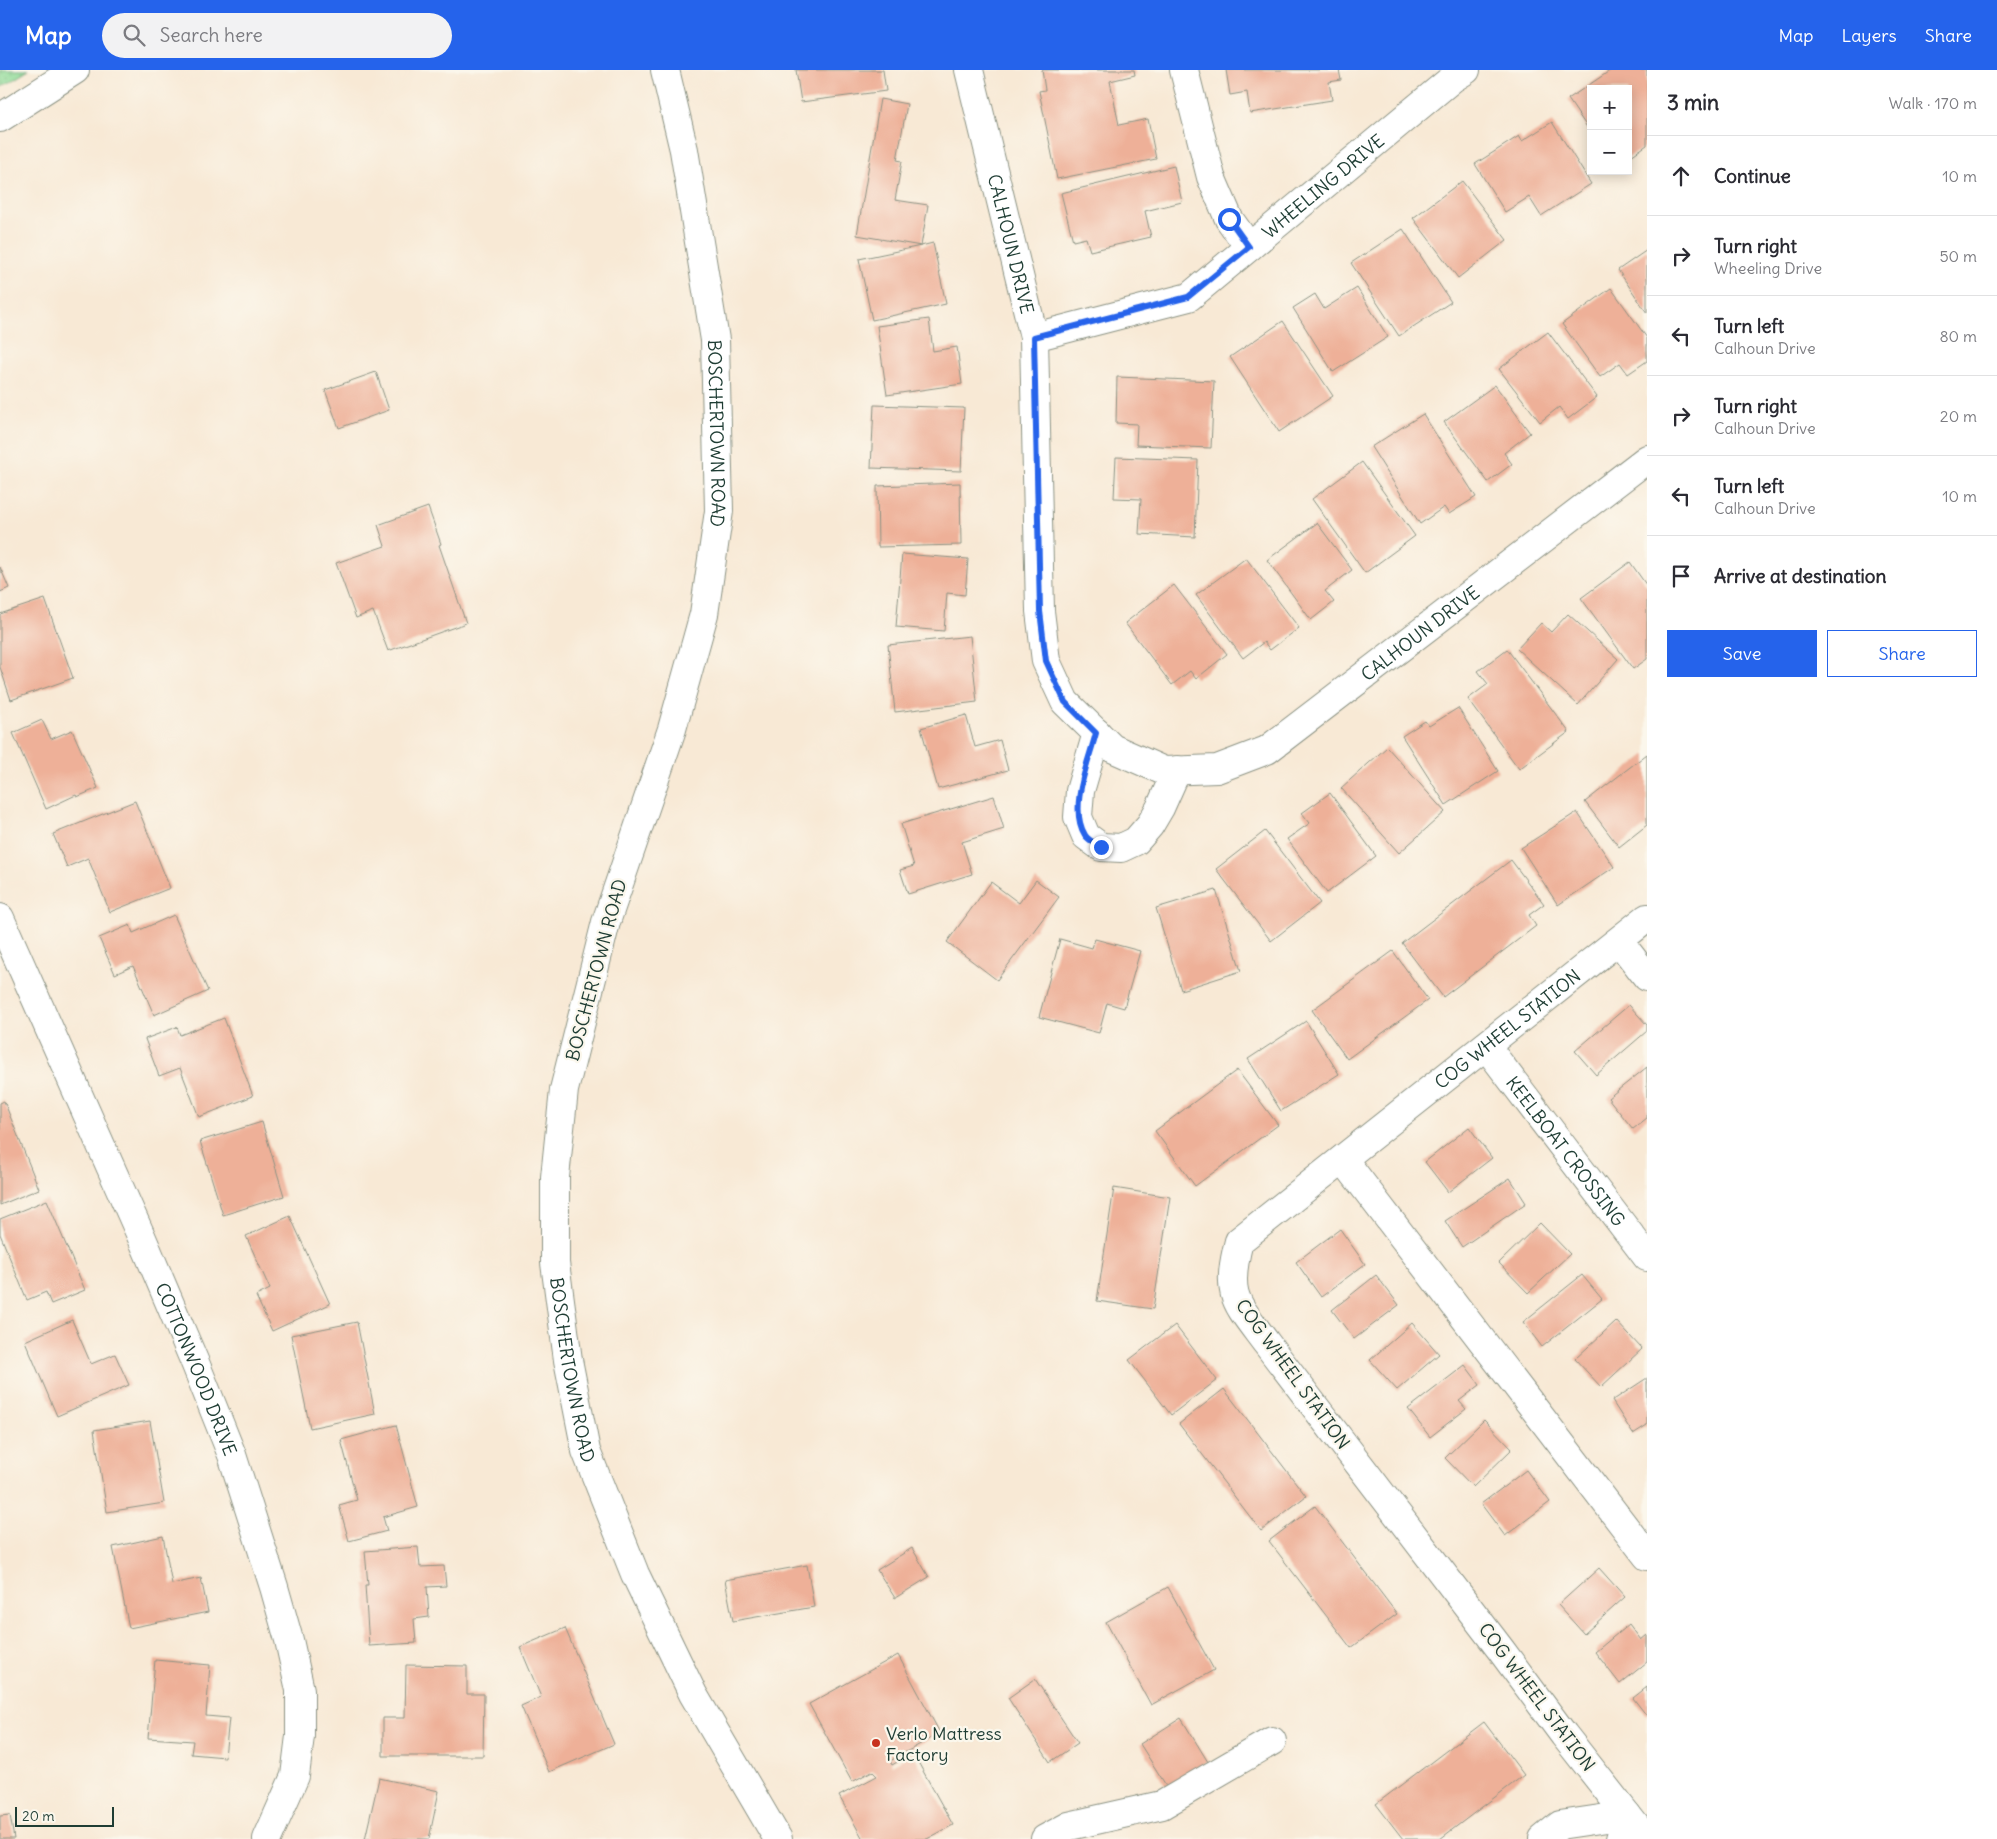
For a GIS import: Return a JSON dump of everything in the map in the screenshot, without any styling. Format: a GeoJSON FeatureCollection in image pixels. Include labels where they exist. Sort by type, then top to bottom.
{"type":"FeatureCollection","features":[{"type":"Feature","properties":{"kind":"street"},"geometry":{"type":"LineString","coordinates":[[0,118],[75,70]]}},
{"type":"Feature","properties":{"kind":"street","name":"BOSCHERTOWN ROAD"},"geometry":{"type":"LineString","coordinates":[[665,70],[684,150],[715,340],[719,511],[704,614],[672,729],[606,922],[564,1090],[555,1176],[555,1263],[568,1360],[586,1451],[635,1574],[693,1694],[778,1839]]}},
{"type":"Feature","properties":{"kind":"street","name":"CALHOUN DRIVE"},"geometry":{"type":"LineString","coordinates":[[969,70],[1034,337],[1040,611],[1046,661],[1065,702],[1112,748],[1164,771],[1217,769],[1267,750],[1647,459]]}},
{"type":"Feature","properties":{"kind":"street"},"geometry":{"type":"LineString","coordinates":[[1184,70],[1211,177],[1229,219],[1249,247]]}},
{"type":"Feature","properties":{"kind":"street","name":"WHEELING DRIVE"},"geometry":{"type":"LineString","coordinates":[[1034,337],[1188,297],[1456,73]]}},
{"type":"Feature","properties":{"kind":"street"},"geometry":{"type":"LineString","coordinates":[[1096,733],[1080,791],[1078,816],[1086,836],[1101,847],[1121,848],[1136,841],[1150,825],[1160,808],[1177,770]]}},
{"type":"Feature","properties":{"kind":"street","name":"COTTONWOOD DRIVE"},"geometry":{"type":"LineString","coordinates":[[0,918],[142,1238],[196,1365],[232,1455],[290,1640],[300,1690],[300,1736],[295,1776],[267,1839]]}},
{"type":"Feature","properties":{"kind":"street","name":"COG WHEEL STATION"},"geometry":{"type":"LineString","coordinates":[[1646,1839],[1624,1827],[1564,1736],[1501,1650],[1239,1306],[1232,1288],[1233,1266],[1239,1241],[1647,918]]}},
{"type":"Feature","properties":{"kind":"street"},"geometry":{"type":"LineString","coordinates":[[1619,940],[1647,977]]}},
{"type":"Feature","properties":{"kind":"street","name":"KEELBOAT CROSSING"},"geometry":{"type":"LineString","coordinates":[[1486,1046],[1647,1257]]}},
{"type":"Feature","properties":{"kind":"street"},"geometry":{"type":"LineString","coordinates":[[1343,1159],[1647,1556]]}},
{"type":"Feature","properties":{"kind":"street"},"geometry":{"type":"LineString","coordinates":[[1045,1839],[1069,1826],[1162,1805],[1272,1741]]}},
{"type":"Feature","properties":{"kind":"street"},"geometry":{"type":"LineString","coordinates":[[1543,1839],[1560,1825],[1624,1827]]}},
{"type":"Feature","properties":{"kind":"green space"},"geometry":{"type":"Polygon","coordinates":[[[0,70],[29,70],[0,88],[0,70]]]}},
{"type":"Feature","properties":{"kind":"building"},"geometry":{"type":"Polygon","coordinates":[[[796,70],[883,70],[886,91],[801,102],[796,70]]]}},
{"type":"Feature","properties":{"kind":"building"},"geometry":{"type":"Polygon","coordinates":[[[1042,70],[1134,70],[1135,75],[1110,81],[1119,125],[1148,119],[1156,159],[1057,179],[1039,91],[1045,90],[1042,70]]]}},
{"type":"Feature","properties":{"kind":"building"},"geometry":{"type":"Polygon","coordinates":[[[1226,70],[1339,70],[1341,80],[1329,82],[1332,100],[1250,113],[1247,92],[1230,95],[1226,70]]]}},
{"type":"Feature","properties":{"kind":"building"},"geometry":{"type":"Polygon","coordinates":[[[1611,70],[1647,70],[1647,145],[1632,155],[1632,85],[1589,85],[1611,70]]]}},
{"type":"Feature","properties":{"kind":"building"},"geometry":{"type":"Polygon","coordinates":[[[1587,86],[1587,127],[1568,99],[1587,86]]]}},
{"type":"Feature","properties":{"kind":"building"},"geometry":{"type":"Polygon","coordinates":[[[880,99],[907,104],[897,160],[902,161],[895,200],[928,205],[921,246],[857,235],[880,99]]]}},
{"type":"Feature","properties":{"kind":"building"},"geometry":{"type":"Polygon","coordinates":[[[1552,122],[1591,184],[1541,216],[1529,197],[1505,212],[1475,164],[1519,136],[1522,141],[1552,122]]]}},
{"type":"Feature","properties":{"kind":"building"},"geometry":{"type":"Polygon","coordinates":[[[1174,166],[1182,202],[1145,211],[1151,237],[1090,251],[1086,238],[1073,241],[1061,193],[1174,166]]]}},
{"type":"Feature","properties":{"kind":"building"},"geometry":{"type":"Polygon","coordinates":[[[1462,181],[1507,240],[1458,278],[1413,218],[1462,181]]]}},
{"type":"Feature","properties":{"kind":"building"},"geometry":{"type":"Polygon","coordinates":[[[1403,229],[1451,302],[1399,336],[1351,263],[1403,229]]]}},
{"type":"Feature","properties":{"kind":"building"},"geometry":{"type":"Polygon","coordinates":[[[933,243],[946,304],[872,320],[859,259],[933,243]]]}},
{"type":"Feature","properties":{"kind":"building"},"geometry":{"type":"Polygon","coordinates":[[[1647,250],[1647,313],[1618,270],[1647,250]]]}},
{"type":"Feature","properties":{"kind":"building"},"geometry":{"type":"Polygon","coordinates":[[[1357,288],[1388,337],[1333,372],[1293,308],[1315,294],[1324,309],[1357,288]]]}},
{"type":"Feature","properties":{"kind":"building"},"geometry":{"type":"Polygon","coordinates":[[[1611,288],[1647,338],[1647,361],[1628,374],[1620,363],[1600,377],[1562,324],[1611,288]]]}},
{"type":"Feature","properties":{"kind":"building"},"geometry":{"type":"Polygon","coordinates":[[[929,319],[933,351],[957,347],[962,384],[887,395],[877,326],[929,319]]]}},
{"type":"Feature","properties":{"kind":"building"},"geometry":{"type":"Polygon","coordinates":[[[1283,321],[1333,396],[1279,432],[1230,357],[1283,321]]]}},
{"type":"Feature","properties":{"kind":"building"},"geometry":{"type":"Polygon","coordinates":[[[1548,332],[1597,397],[1568,419],[1559,407],[1540,422],[1499,369],[1548,332]]]}},
{"type":"Feature","properties":{"kind":"building"},"geometry":{"type":"Polygon","coordinates":[[[376,372],[389,410],[339,428],[325,390],[376,372]]]}},
{"type":"Feature","properties":{"kind":"building"},"geometry":{"type":"Polygon","coordinates":[[[1117,377],[1214,381],[1211,448],[1136,445],[1137,424],[1116,423],[1117,377]]]}},
{"type":"Feature","properties":{"kind":"building"},"geometry":{"type":"Polygon","coordinates":[[[1495,385],[1530,433],[1504,453],[1512,464],[1488,482],[1444,422],[1495,385]]]}},
{"type":"Feature","properties":{"kind":"building"},"geometry":{"type":"Polygon","coordinates":[[[874,405],[964,408],[961,471],[871,468],[874,405]]]}},
{"type":"Feature","properties":{"kind":"building"},"geometry":{"type":"Polygon","coordinates":[[[1423,414],[1476,497],[1449,514],[1444,507],[1420,524],[1371,447],[1423,414]]]}},
{"type":"Feature","properties":{"kind":"building"},"geometry":{"type":"Polygon","coordinates":[[[1116,457],[1198,460],[1195,537],[1139,534],[1141,499],[1114,498],[1116,457]]]}},
{"type":"Feature","properties":{"kind":"building"},"geometry":{"type":"Polygon","coordinates":[[[1362,462],[1415,536],[1365,573],[1312,499],[1362,462]]]}},
{"type":"Feature","properties":{"kind":"building"},"geometry":{"type":"Polygon","coordinates":[[[960,483],[961,545],[878,547],[877,486],[960,483]]]}},
{"type":"Feature","properties":{"kind":"building"},"geometry":{"type":"Polygon","coordinates":[[[428,507],[466,623],[388,651],[373,611],[356,618],[336,563],[385,546],[378,525],[428,507]]]}},
{"type":"Feature","properties":{"kind":"building"},"geometry":{"type":"Polygon","coordinates":[[[1317,523],[1352,570],[1325,591],[1334,602],[1311,620],[1267,560],[1317,523]]]}},
{"type":"Feature","properties":{"kind":"building"},"geometry":{"type":"Polygon","coordinates":[[[902,554],[968,559],[965,595],[947,593],[944,631],[896,627],[902,554]]]}},
{"type":"Feature","properties":{"kind":"building"},"geometry":{"type":"Polygon","coordinates":[[[1246,558],[1299,628],[1270,650],[1264,642],[1243,658],[1196,595],[1246,558]]]}},
{"type":"Feature","properties":{"kind":"building"},"geometry":{"type":"Polygon","coordinates":[[[1630,562],[1647,586],[1647,659],[1633,669],[1581,598],[1630,562]]]}},
{"type":"Feature","properties":{"kind":"building"},"geometry":{"type":"Polygon","coordinates":[[[0,567],[9,588],[0,592],[0,567]]]}},
{"type":"Feature","properties":{"kind":"building"},"geometry":{"type":"Polygon","coordinates":[[[1174,585],[1227,654],[1196,679],[1190,671],[1172,685],[1125,623],[1174,585]]]}},
{"type":"Feature","properties":{"kind":"building"},"geometry":{"type":"Polygon","coordinates":[[[45,599],[73,678],[11,700],[0,667],[0,614],[45,599]]]}},
{"type":"Feature","properties":{"kind":"building"},"geometry":{"type":"Polygon","coordinates":[[[1568,614],[1618,659],[1578,705],[1517,649],[1541,623],[1551,632],[1568,614]]]}},
{"type":"Feature","properties":{"kind":"building"},"geometry":{"type":"Polygon","coordinates":[[[970,636],[977,702],[895,712],[888,645],[970,636]]]}},
{"type":"Feature","properties":{"kind":"building"},"geometry":{"type":"Polygon","coordinates":[[[1507,649],[1569,732],[1519,769],[1468,699],[1488,684],[1478,671],[1507,649]]]}},
{"type":"Feature","properties":{"kind":"building"},"geometry":{"type":"Polygon","coordinates":[[[1458,708],[1498,771],[1446,805],[1402,736],[1425,721],[1429,726],[1458,708]]]}},
{"type":"Feature","properties":{"kind":"building"},"geometry":{"type":"Polygon","coordinates":[[[966,715],[975,747],[1000,740],[1008,770],[938,789],[921,728],[966,715]]]}},
{"type":"Feature","properties":{"kind":"building"},"geometry":{"type":"Polygon","coordinates":[[[42,720],[51,739],[72,730],[98,788],[77,797],[76,795],[46,809],[13,733],[42,720]]]}},
{"type":"Feature","properties":{"kind":"building"},"geometry":{"type":"Polygon","coordinates":[[[1387,747],[1445,812],[1399,853],[1341,788],[1387,747]]]}},
{"type":"Feature","properties":{"kind":"building"},"geometry":{"type":"Polygon","coordinates":[[[1647,754],[1647,825],[1619,847],[1585,802],[1647,754]]]}},
{"type":"Feature","properties":{"kind":"building"},"geometry":{"type":"Polygon","coordinates":[[[1330,793],[1376,856],[1327,893],[1287,839],[1310,823],[1302,813],[1330,793]]]}},
{"type":"Feature","properties":{"kind":"building"},"geometry":{"type":"Polygon","coordinates":[[[994,796],[1004,829],[962,842],[972,874],[908,894],[900,870],[914,866],[901,824],[994,796]]]}},
{"type":"Feature","properties":{"kind":"building"},"geometry":{"type":"Polygon","coordinates":[[[135,801],[170,888],[110,912],[88,858],[67,867],[53,834],[135,801]]]}},
{"type":"Feature","properties":{"kind":"building"},"geometry":{"type":"Polygon","coordinates":[[[1577,812],[1614,867],[1558,905],[1521,848],[1577,812]]]}},
{"type":"Feature","properties":{"kind":"building"},"geometry":{"type":"Polygon","coordinates":[[[1265,831],[1320,903],[1271,941],[1216,869],[1265,831]]]}},
{"type":"Feature","properties":{"kind":"building"},"geometry":{"type":"Polygon","coordinates":[[[1511,860],[1544,904],[1529,915],[1536,926],[1443,997],[1402,943],[1511,860]]]}},
{"type":"Feature","properties":{"kind":"building"},"geometry":{"type":"Polygon","coordinates":[[[1036,880],[1059,897],[997,980],[947,942],[991,882],[1019,903],[1036,880]]]}},
{"type":"Feature","properties":{"kind":"building"},"geometry":{"type":"Polygon","coordinates":[[[1216,890],[1241,971],[1181,990],[1156,908],[1216,890]]]}},
{"type":"Feature","properties":{"kind":"building"},"geometry":{"type":"Polygon","coordinates":[[[174,915],[208,991],[154,1015],[133,966],[115,974],[99,938],[130,925],[133,933],[174,915]]]}},
{"type":"Feature","properties":{"kind":"building"},"geometry":{"type":"Polygon","coordinates":[[[1060,939],[1092,948],[1095,939],[1140,951],[1124,1008],[1107,1003],[1099,1033],[1039,1017],[1060,939]]]}},
{"type":"Feature","properties":{"kind":"building"},"geometry":{"type":"Polygon","coordinates":[[[1393,951],[1428,1000],[1347,1059],[1312,1010],[1393,951]]]}},
{"type":"Feature","properties":{"kind":"building"},"geometry":{"type":"Polygon","coordinates":[[[1629,1005],[1647,1025],[1647,1031],[1596,1075],[1575,1051],[1629,1005]]]}},
{"type":"Feature","properties":{"kind":"building"},"geometry":{"type":"Polygon","coordinates":[[[224,1018],[253,1096],[199,1117],[180,1068],[159,1076],[145,1039],[177,1027],[180,1035],[224,1018]]]}},
{"type":"Feature","properties":{"kind":"building"},"geometry":{"type":"Polygon","coordinates":[[[1306,1021],[1339,1074],[1281,1111],[1248,1059],[1306,1021]]]}},
{"type":"Feature","properties":{"kind":"building"},"geometry":{"type":"Polygon","coordinates":[[[1647,1067],[1647,1118],[1633,1129],[1608,1098],[1647,1067]]]}},
{"type":"Feature","properties":{"kind":"building"},"geometry":{"type":"Polygon","coordinates":[[[1237,1070],[1278,1125],[1195,1186],[1155,1131],[1237,1070]]]}},
{"type":"Feature","properties":{"kind":"building"},"geometry":{"type":"Polygon","coordinates":[[[4,1101],[39,1189],[0,1205],[0,1103],[4,1101]]]}},
{"type":"Feature","properties":{"kind":"building"},"geometry":{"type":"Polygon","coordinates":[[[262,1122],[284,1196],[223,1215],[200,1141],[262,1122]]]}},
{"type":"Feature","properties":{"kind":"building"},"geometry":{"type":"Polygon","coordinates":[[[1469,1127],[1492,1158],[1448,1192],[1425,1162],[1469,1127]]]}},
{"type":"Feature","properties":{"kind":"building"},"geometry":{"type":"Polygon","coordinates":[[[1510,1178],[1526,1203],[1462,1247],[1445,1221],[1510,1178]]]}},
{"type":"Feature","properties":{"kind":"building"},"geometry":{"type":"Polygon","coordinates":[[[1114,1188],[1170,1197],[1153,1309],[1097,1301],[1114,1188]]]}},
{"type":"Feature","properties":{"kind":"building"},"geometry":{"type":"Polygon","coordinates":[[[47,1200],[85,1290],[51,1304],[46,1292],[27,1300],[0,1234],[0,1219],[47,1200]]]}},
{"type":"Feature","properties":{"kind":"building"},"geometry":{"type":"Polygon","coordinates":[[[290,1216],[330,1304],[272,1331],[256,1296],[270,1289],[246,1236],[290,1216]]]}},
{"type":"Feature","properties":{"kind":"building"},"geometry":{"type":"Polygon","coordinates":[[[1540,1223],[1570,1254],[1528,1293],[1499,1263],[1540,1223]]]}},
{"type":"Feature","properties":{"kind":"building"},"geometry":{"type":"Polygon","coordinates":[[[1340,1229],[1365,1264],[1321,1297],[1296,1262],[1340,1229]]]}},
{"type":"Feature","properties":{"kind":"building"},"geometry":{"type":"Polygon","coordinates":[[[1376,1275],[1399,1305],[1354,1339],[1332,1310],[1376,1275]]]}},
{"type":"Feature","properties":{"kind":"building"},"geometry":{"type":"Polygon","coordinates":[[[1582,1275],[1602,1299],[1542,1347],[1523,1322],[1582,1275]]]}},
{"type":"Feature","properties":{"kind":"building"},"geometry":{"type":"Polygon","coordinates":[[[72,1320],[91,1364],[115,1354],[129,1385],[57,1416],[25,1341],[72,1320]]]}},
{"type":"Feature","properties":{"kind":"building"},"geometry":{"type":"Polygon","coordinates":[[[1616,1321],[1642,1349],[1601,1387],[1575,1359],[1616,1321]]]}},
{"type":"Feature","properties":{"kind":"building"},"geometry":{"type":"Polygon","coordinates":[[[357,1322],[375,1414],[310,1428],[291,1335],[357,1322]]]}},
{"type":"Feature","properties":{"kind":"building"},"geometry":{"type":"Polygon","coordinates":[[[1412,1323],[1439,1354],[1397,1390],[1370,1360],[1412,1323]]]}},
{"type":"Feature","properties":{"kind":"building"},"geometry":{"type":"Polygon","coordinates":[[[1175,1325],[1217,1380],[1171,1415],[1129,1360],[1175,1325]]]}},
{"type":"Feature","properties":{"kind":"building"},"geometry":{"type":"Polygon","coordinates":[[[1465,1365],[1480,1385],[1459,1401],[1466,1409],[1430,1437],[1408,1409],[1465,1365]]]}},
{"type":"Feature","properties":{"kind":"building"},"geometry":{"type":"Polygon","coordinates":[[[1647,1378],[1647,1425],[1633,1434],[1612,1401],[1647,1378]]]}},
{"type":"Feature","properties":{"kind":"building"},"geometry":{"type":"Polygon","coordinates":[[[1224,1389],[1306,1496],[1261,1531],[1179,1424],[1224,1389]]]}},
{"type":"Feature","properties":{"kind":"building"},"geometry":{"type":"Polygon","coordinates":[[[1484,1420],[1512,1449],[1473,1487],[1445,1458],[1484,1420]]]}},
{"type":"Feature","properties":{"kind":"building"},"geometry":{"type":"Polygon","coordinates":[[[150,1421],[164,1503],[107,1512],[94,1430],[150,1421]]]}},
{"type":"Feature","properties":{"kind":"building"},"geometry":{"type":"Polygon","coordinates":[[[396,1425],[418,1507],[383,1517],[387,1531],[349,1541],[339,1505],[357,1500],[341,1440],[396,1425]]]}},
{"type":"Feature","properties":{"kind":"building"},"geometry":{"type":"Polygon","coordinates":[[[1526,1470],[1550,1502],[1505,1536],[1481,1504],[1526,1470]]]}},
{"type":"Feature","properties":{"kind":"building"},"geometry":{"type":"Polygon","coordinates":[[[1315,1506],[1397,1614],[1351,1648],[1269,1541],[1315,1506]]]}},
{"type":"Feature","properties":{"kind":"building"},"geometry":{"type":"Polygon","coordinates":[[[163,1536],[172,1584],[201,1578],[208,1612],[129,1628],[113,1547],[163,1536]]]}},
{"type":"Feature","properties":{"kind":"building"},"geometry":{"type":"Polygon","coordinates":[[[418,1547],[420,1567],[444,1566],[446,1586],[427,1587],[429,1617],[414,1619],[416,1643],[369,1646],[365,1585],[368,1585],[365,1551],[418,1547]]]}},
{"type":"Feature","properties":{"kind":"building"},"geometry":{"type":"Polygon","coordinates":[[[912,1548],[929,1577],[895,1598],[877,1570],[912,1548]]]}},
{"type":"Feature","properties":{"kind":"building"},"geometry":{"type":"Polygon","coordinates":[[[807,1565],[814,1607],[733,1621],[725,1580],[807,1565]]]}},
{"type":"Feature","properties":{"kind":"building"},"geometry":{"type":"Polygon","coordinates":[[[1599,1568],[1625,1597],[1584,1634],[1558,1605],[1599,1568]]]}},
{"type":"Feature","properties":{"kind":"building"},"geometry":{"type":"Polygon","coordinates":[[[1168,1587],[1214,1670],[1151,1705],[1106,1622],[1168,1587]]]}},
{"type":"Feature","properties":{"kind":"building"},"geometry":{"type":"Polygon","coordinates":[[[1629,1624],[1641,1640],[1647,1635],[1647,1662],[1620,1684],[1595,1652],[1629,1624]]]}},
{"type":"Feature","properties":{"kind":"building"},"geometry":{"type":"Polygon","coordinates":[[[565,1628],[614,1744],[549,1772],[521,1706],[541,1697],[520,1647],[565,1628]]]}},
{"type":"Feature","properties":{"kind":"building","name":"Verlo Mattress Factory"},"geometry":{"type":"Polygon","coordinates":[[[898,1655],[940,1733],[890,1761],[892,1765],[913,1753],[953,1825],[927,1839],[863,1839],[839,1796],[877,1776],[872,1771],[852,1782],[809,1704],[898,1655]]]}},
{"type":"Feature","properties":{"kind":"building"},"geometry":{"type":"Polygon","coordinates":[[[155,1660],[210,1665],[206,1716],[229,1718],[225,1757],[191,1754],[193,1741],[148,1738],[155,1660]]]}},
{"type":"Feature","properties":{"kind":"building"},"geometry":{"type":"Polygon","coordinates":[[[406,1665],[467,1666],[467,1694],[484,1694],[483,1756],[383,1756],[383,1718],[405,1718],[406,1665]]]}},
{"type":"Feature","properties":{"kind":"building"},"geometry":{"type":"Polygon","coordinates":[[[1035,1679],[1078,1743],[1050,1762],[1008,1698],[1035,1679]]]}},
{"type":"Feature","properties":{"kind":"building"},"geometry":{"type":"Polygon","coordinates":[[[1647,1687],[1647,1716],[1633,1698],[1647,1687]]]}},
{"type":"Feature","properties":{"kind":"building"},"geometry":{"type":"Polygon","coordinates":[[[1181,1718],[1208,1762],[1167,1787],[1140,1744],[1181,1718]]]}},
{"type":"Feature","properties":{"kind":"building"},"geometry":{"type":"Polygon","coordinates":[[[1484,1722],[1524,1775],[1440,1839],[1403,1839],[1376,1804],[1484,1722]]]}},
{"type":"Feature","properties":{"kind":"building"},"geometry":{"type":"Polygon","coordinates":[[[379,1778],[439,1791],[429,1839],[365,1839],[379,1778]]]}},
{"type":"Feature","properties":{"kind":"building"},"geometry":{"type":"Polygon","coordinates":[[[10,1815],[14,1839],[0,1839],[0,1816],[10,1815]]]}},
{"type":"Feature","properties":{"kind":"place","name":"Verlo Mattress Factory"},"geometry":{"type":"Point","coordinates":[876,1743]}},
{"type":"Feature","properties":{"kind":"route"},"geometry":{"type":"LineString","coordinates":[[1101,847],[1086,836],[1078,816],[1080,791],[1096,733],[1065,702],[1046,661],[1040,611],[1034,337],[1188,297],[1249,247],[1229,219]]}}]}
